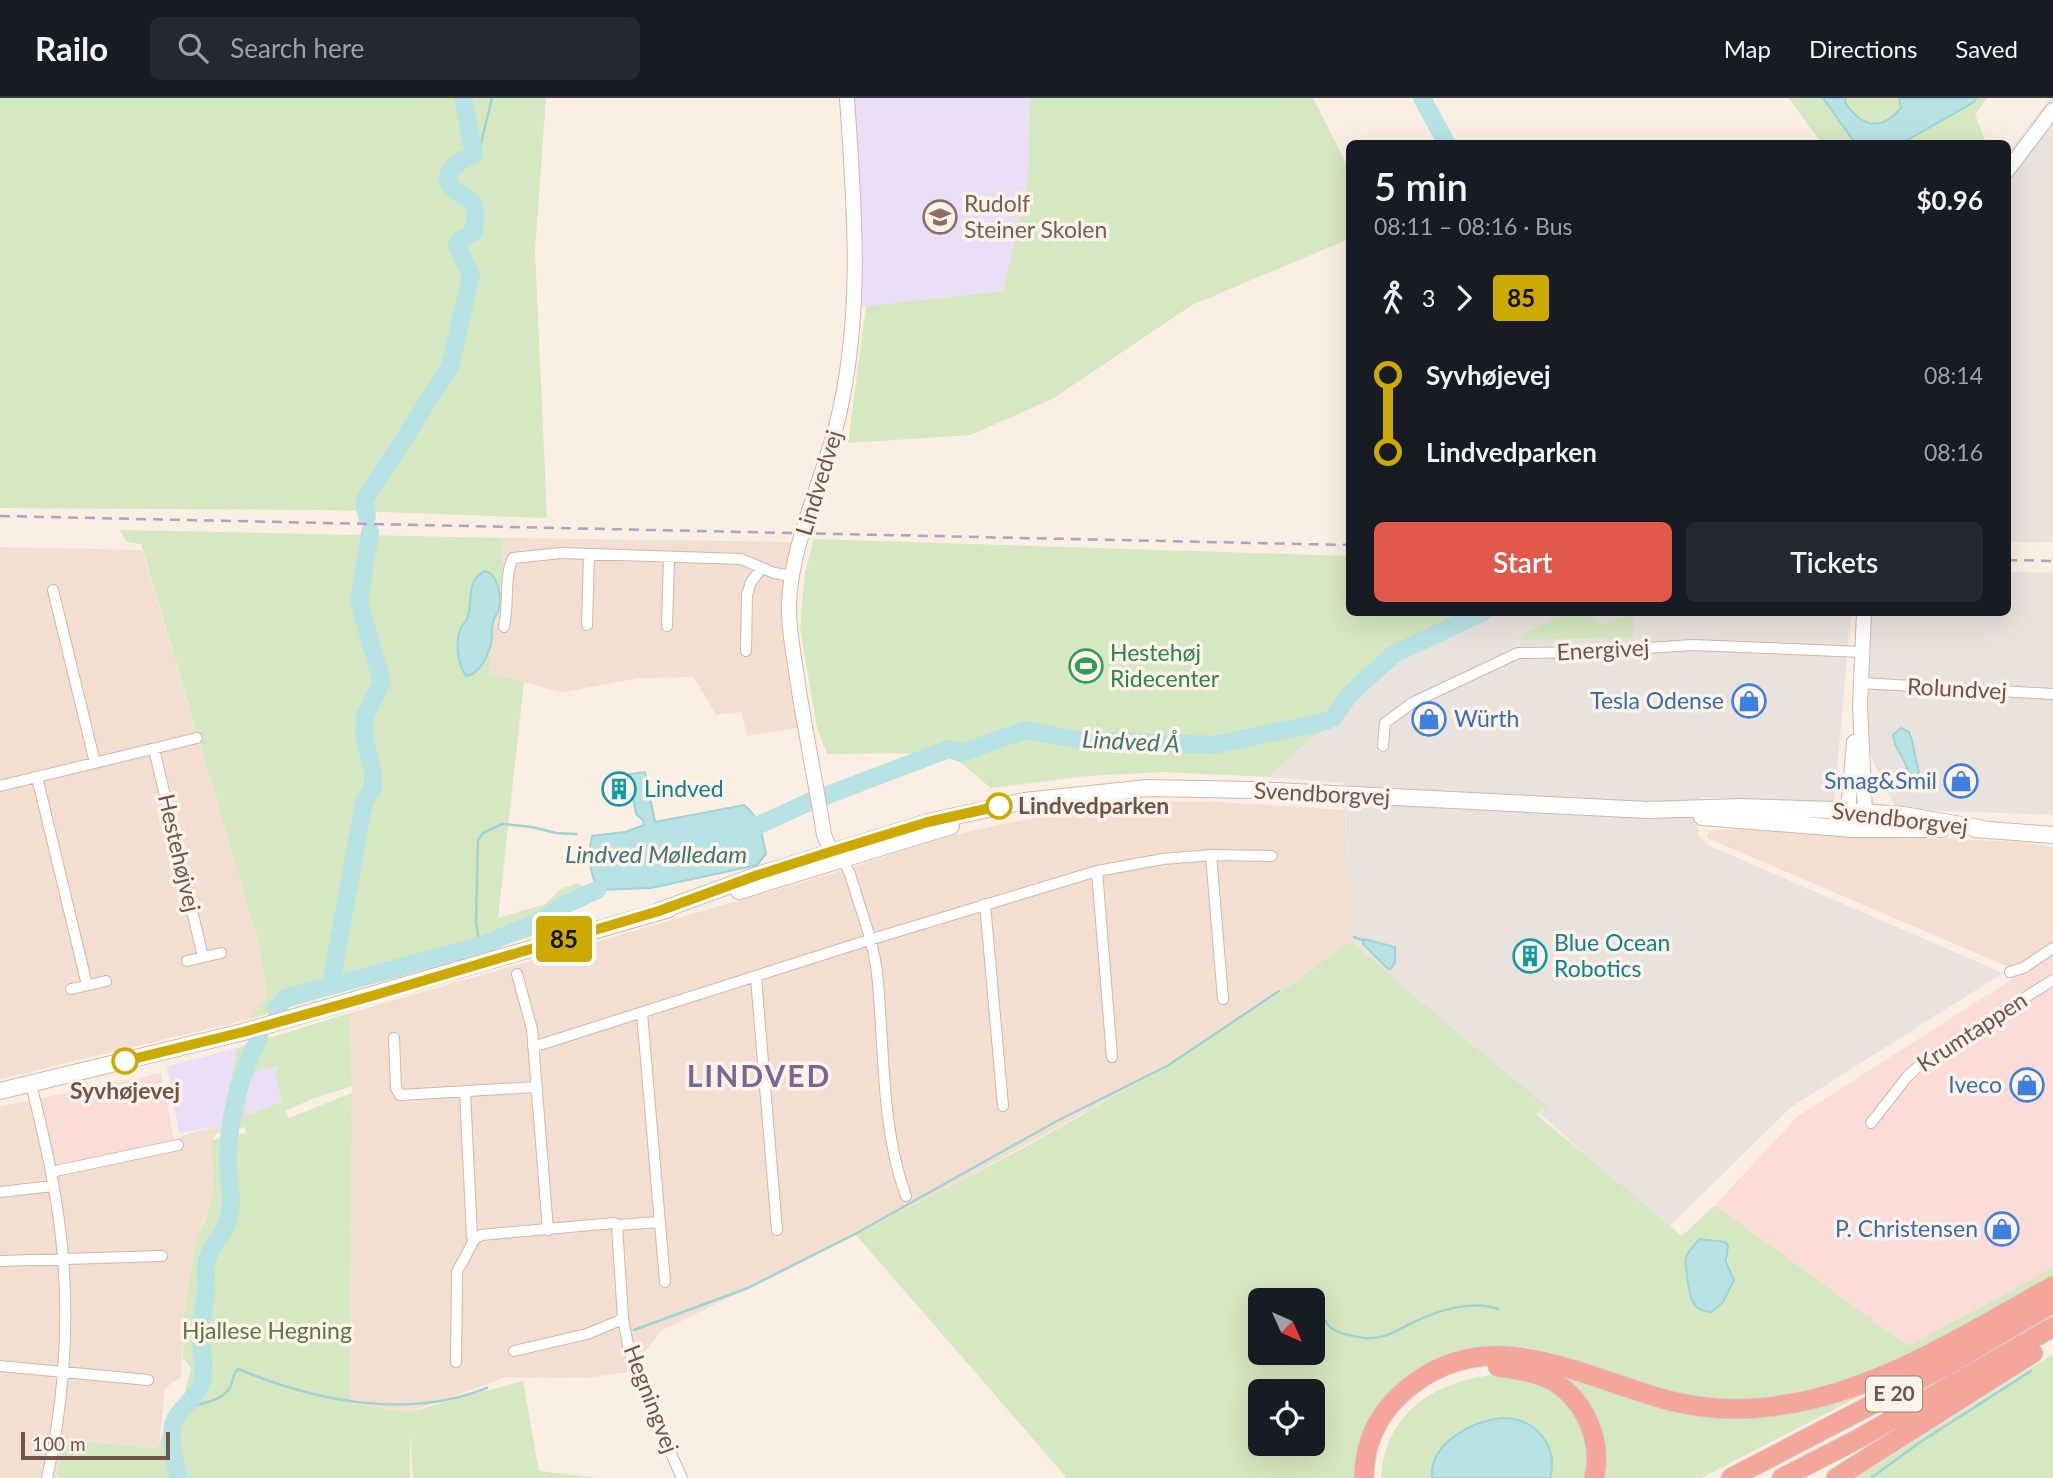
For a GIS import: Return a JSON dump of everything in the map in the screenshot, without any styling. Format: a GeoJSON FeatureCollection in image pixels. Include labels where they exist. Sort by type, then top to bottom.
{"type":"FeatureCollection","features":[{"type":"Feature","properties":{"kind":"highway"},"geometry":{"type":"LineString","coordinates":[[1364,1478],[1366,1450],[1376,1426],[1391,1403],[1433,1371],[1462,1359],[1495,1355],[1537,1360],[1673,1401],[1709,1407],[1746,1409],[1783,1405],[1818,1398],[1892,1371],[2053,1286]]}},
{"type":"Feature","properties":{"kind":"highway","name":"E 20"},"geometry":{"type":"LineString","coordinates":[[1731,1478],[1946,1366],[2053,1303]]}},
{"type":"Feature","properties":{"kind":"highway","name":"E 20"},"geometry":{"type":"LineString","coordinates":[[1782,1478],[1858,1439],[2053,1327]]}},
{"type":"Feature","properties":{"kind":"highway"},"geometry":{"type":"LineString","coordinates":[[1836,1478],[2053,1340]]}},
{"type":"Feature","properties":{"kind":"highway"},"geometry":{"type":"LineString","coordinates":[[1377,1478],[1378,1452],[1384,1437],[1396,1416],[1417,1396],[1441,1381],[1470,1370],[1499,1367],[1526,1371],[1551,1380],[1585,1412],[1596,1449],[1597,1466],[1594,1478]]}},
{"type":"Feature","properties":{"kind":"main road","name":"Svendborgvej"},"geometry":{"type":"LineString","coordinates":[[0,1091],[243,1032],[659,911],[760,886],[838,855],[931,834],[997,806],[1087,793],[1160,788],[1253,790],[1648,810],[1740,807],[1850,819],[2048,833]]}},
{"type":"Feature","properties":{"kind":"main road","name":"Svendborgvej"},"geometry":{"type":"LineString","coordinates":[[1648,810],[1680,817],[1710,818],[1850,819],[1865,812],[1903,815],[1984,829]]}},
{"type":"Feature","properties":{"kind":"street","name":"Lindvedvej"},"geometry":{"type":"LineString","coordinates":[[838,855],[824,835],[789,625],[793,576],[840,411],[850,358],[856,300],[856,254],[847,98]]}},
{"type":"Feature","properties":{"kind":"street"},"geometry":{"type":"LineString","coordinates":[[2011,167],[2053,110]]}},
{"type":"Feature","properties":{"kind":"street"},"geometry":{"type":"LineString","coordinates":[[504,627],[508,612],[509,565],[513,558],[561,553],[741,559],[774,573],[793,576]]}},
{"type":"Feature","properties":{"kind":"street"},"geometry":{"type":"LineString","coordinates":[[587,625],[589,554]]}},
{"type":"Feature","properties":{"kind":"street"},"geometry":{"type":"LineString","coordinates":[[667,626],[669,557]]}},
{"type":"Feature","properties":{"kind":"street"},"geometry":{"type":"LineString","coordinates":[[746,651],[747,595],[751,582],[762,568]]}},
{"type":"Feature","properties":{"kind":"street"},"geometry":{"type":"LineString","coordinates":[[53,590],[95,763]]}},
{"type":"Feature","properties":{"kind":"street"},"geometry":{"type":"LineString","coordinates":[[1864,616],[1860,706],[1865,812]]}},
{"type":"Feature","properties":{"kind":"street","name":"Energivej"},"geometry":{"type":"LineString","coordinates":[[1383,746],[1385,723],[1412,703],[1518,653],[1586,652],[1693,645],[1862,652]]}},
{"type":"Feature","properties":{"kind":"street","name":"Rolundvej"},"geometry":{"type":"LineString","coordinates":[[1861,683],[2053,694]]}},
{"type":"Feature","properties":{"kind":"street"},"geometry":{"type":"LineString","coordinates":[[1850,819],[1854,743],[1860,706]]}},
{"type":"Feature","properties":{"kind":"street"},"geometry":{"type":"LineString","coordinates":[[0,786],[197,738]]}},
{"type":"Feature","properties":{"kind":"street","name":"Hestehøjvej"},"geometry":{"type":"LineString","coordinates":[[154,749],[203,957]]}},
{"type":"Feature","properties":{"kind":"street"},"geometry":{"type":"LineString","coordinates":[[37,777],[87,985]]}},
{"type":"Feature","properties":{"kind":"street"},"geometry":{"type":"LineString","coordinates":[[838,855],[850,874],[876,970],[888,1129],[906,1196]]}},
{"type":"Feature","properties":{"kind":"street"},"geometry":{"type":"LineString","coordinates":[[533,1047],[1097,871],[1152,860],[1211,855],[1272,856]]}},
{"type":"Feature","properties":{"kind":"street"},"geometry":{"type":"LineString","coordinates":[[1211,855],[1223,999]]}},
{"type":"Feature","properties":{"kind":"street"},"geometry":{"type":"LineString","coordinates":[[1097,871],[1112,1058]]}},
{"type":"Feature","properties":{"kind":"street"},"geometry":{"type":"LineString","coordinates":[[985,904],[1003,1106]]}},
{"type":"Feature","properties":{"kind":"street","name":"Krumtappen"},"geometry":{"type":"LineString","coordinates":[[2010,972],[2023,968],[2053,948]]}},
{"type":"Feature","properties":{"kind":"street"},"geometry":{"type":"LineString","coordinates":[[187,961],[221,953]]}},
{"type":"Feature","properties":{"kind":"street"},"geometry":{"type":"LineString","coordinates":[[517,974],[532,1029],[548,1230]]}},
{"type":"Feature","properties":{"kind":"street"},"geometry":{"type":"LineString","coordinates":[[756,978],[777,1230]]}},
{"type":"Feature","properties":{"kind":"street","name":"Krumtappen"},"geometry":{"type":"LineString","coordinates":[[1871,1123],[1907,1077],[1924,1061],[2053,980]]}},
{"type":"Feature","properties":{"kind":"street"},"geometry":{"type":"LineString","coordinates":[[71,989],[106,981]]}},
{"type":"Feature","properties":{"kind":"street"},"geometry":{"type":"LineString","coordinates":[[642,1013],[665,1282]]}},
{"type":"Feature","properties":{"kind":"street"},"geometry":{"type":"LineString","coordinates":[[394,1038],[396,1088],[400,1095],[536,1087]]}},
{"type":"Feature","properties":{"kind":"street"},"geometry":{"type":"LineString","coordinates":[[31,1084],[51,1172],[63,1259],[65,1323],[62,1373],[47,1478]]}},
{"type":"Feature","properties":{"kind":"street"},"geometry":{"type":"LineString","coordinates":[[465,1092],[474,1240]]}},
{"type":"Feature","properties":{"kind":"street"},"geometry":{"type":"LineString","coordinates":[[51,1172],[178,1145]]}},
{"type":"Feature","properties":{"kind":"street"},"geometry":{"type":"LineString","coordinates":[[0,1192],[53,1186]]}},
{"type":"Feature","properties":{"kind":"street"},"geometry":{"type":"LineString","coordinates":[[456,1362],[457,1272],[474,1240],[481,1235],[614,1223],[660,1222]]}},
{"type":"Feature","properties":{"kind":"street","name":"Hegningvej"},"geometry":{"type":"LineString","coordinates":[[617,1225],[623,1319],[638,1379],[682,1478]]}},
{"type":"Feature","properties":{"kind":"street"},"geometry":{"type":"LineString","coordinates":[[0,1261],[162,1256]]}},
{"type":"Feature","properties":{"kind":"street","name":"Hegningvej"},"geometry":{"type":"LineString","coordinates":[[514,1351],[587,1334],[623,1319]]}},
{"type":"Feature","properties":{"kind":"street"},"geometry":{"type":"LineString","coordinates":[[0,1366],[148,1380]]}},
{"type":"Feature","properties":{"kind":"shaded area","name":"Rudolf Steiner Skolen"},"geometry":{"type":"Polygon","coordinates":[[[853,98],[1030,98],[1028,179],[1003,291],[860,307],[863,255],[853,98]]]}},
{"type":"Feature","properties":{"kind":"shaded area"},"geometry":{"type":"Polygon","coordinates":[[[2050,98],[2053,98],[2053,542],[2011,542],[2011,149],[2050,98]]]}},
{"type":"Feature","properties":{"kind":"shaded area"},"geometry":{"type":"Polygon","coordinates":[[[503,538],[794,542],[781,608],[797,728],[747,736],[742,712],[716,715],[694,677],[640,678],[563,692],[489,674],[494,625],[501,607],[503,538]]]}},
{"type":"Feature","properties":{"kind":"shaded area"},"geometry":{"type":"Polygon","coordinates":[[[0,547],[142,550],[259,945],[267,994],[250,1019],[0,1079],[0,547]]]}},
{"type":"Feature","properties":{"kind":"shaded area"},"geometry":{"type":"Polygon","coordinates":[[[2011,572],[2053,573],[2053,815],[1896,809],[1868,750],[1870,616],[2011,616],[2011,572]]]}},
{"type":"Feature","properties":{"kind":"shaded area"},"geometry":{"type":"Polygon","coordinates":[[[1494,616],[1851,616],[1834,803],[1701,797],[1698,835],[1707,845],[2003,973],[1791,1107],[1667,1229],[1350,941],[1344,783],[1268,777],[1396,663],[1494,616]]]}},
{"type":"Feature","properties":{"kind":"shaded area"},"geometry":{"type":"Polygon","coordinates":[[[1163,801],[1345,810],[1350,941],[1256,1009],[1118,1094],[915,1206],[661,1331],[628,1372],[585,1378],[506,1377],[409,1412],[350,1404],[350,1013],[837,872],[942,838],[1109,804],[1163,801]]]}},
{"type":"Feature","properties":{"kind":"shaded area"},"geometry":{"type":"Polygon","coordinates":[[[1737,829],[2020,842],[2053,847],[2053,946],[2011,968],[1707,838],[1709,831],[1737,829]]]}},
{"type":"Feature","properties":{"kind":"shaded area"},"geometry":{"type":"Polygon","coordinates":[[[2053,953],[2053,1269],[1908,1346],[1715,1205],[1798,1116],[2053,953]]]}},
{"type":"Feature","properties":{"kind":"shaded area"},"geometry":{"type":"Polygon","coordinates":[[[237,1048],[231,1078],[278,1064],[276,1074],[282,1102],[244,1116],[231,1082],[223,1126],[179,1133],[167,1066],[237,1048]]]}},
{"type":"Feature","properties":{"kind":"shaded area"},"geometry":{"type":"Polygon","coordinates":[[[161,1073],[174,1140],[59,1163],[43,1098],[161,1073]]]}},
{"type":"Feature","properties":{"kind":"shaded area"},"geometry":{"type":"Polygon","coordinates":[[[43,1098],[59,1163],[174,1140],[190,1133],[223,1126],[212,1140],[211,1204],[194,1252],[184,1315],[181,1377],[165,1388],[159,1448],[66,1440],[56,1478],[0,1478],[0,1106],[43,1098]]]}},
{"type":"Feature","properties":{"kind":"green space"},"geometry":{"type":"Polygon","coordinates":[[[0,98],[546,98],[535,250],[547,518],[329,510],[0,508],[0,98]]]}},
{"type":"Feature","properties":{"kind":"green space"},"geometry":{"type":"Polygon","coordinates":[[[1030,98],[1313,98],[1346,163],[1346,240],[1192,305],[1054,398],[971,435],[848,443],[866,306],[1003,291],[1028,179],[1030,98]]]}},
{"type":"Feature","properties":{"kind":"green space"},"geometry":{"type":"Polygon","coordinates":[[[1789,98],[1987,98],[1975,114],[1985,140],[1819,140],[1789,98]]]}},
{"type":"Feature","properties":{"kind":"green space"},"geometry":{"type":"Polygon","coordinates":[[[119,530],[503,538],[501,607],[494,625],[489,673],[524,682],[498,918],[545,904],[561,889],[578,883],[586,887],[586,893],[569,900],[572,925],[250,1019],[267,994],[259,945],[141,544],[127,542],[119,530]]]}},
{"type":"Feature","properties":{"kind":"green space","name":"Hestehøj Ridecenter"},"geometry":{"type":"Polygon","coordinates":[[[814,539],[1346,556],[1346,616],[1494,616],[1396,663],[1268,777],[1162,772],[1088,776],[991,788],[949,753],[827,754],[817,728],[800,628],[805,572],[814,539]]]}},
{"type":"Feature","properties":{"kind":"green space"},"geometry":{"type":"Polygon","coordinates":[[[1559,616],[1593,616],[1601,625],[1622,616],[1633,616],[1633,638],[1515,640],[1559,616]]]}},
{"type":"Feature","properties":{"kind":"green space"},"geometry":{"type":"Polygon","coordinates":[[[1350,941],[1547,1106],[1536,1114],[1682,1236],[1715,1205],[1908,1346],[2053,1268],[2053,1277],[1915,1352],[1843,1381],[1805,1392],[1755,1400],[1731,1401],[1695,1397],[1651,1387],[1568,1357],[1526,1347],[1486,1347],[1457,1353],[1431,1363],[1414,1372],[1393,1389],[1376,1408],[1364,1429],[1357,1452],[1354,1478],[1067,1478],[856,1235],[1008,1156],[1109,1099],[1207,1040],[1350,941]],[[1724,1242],[1697,1244],[1688,1252],[1728,1269],[1728,1246],[1724,1242]]]}},
{"type":"Feature","properties":{"kind":"green space","name":"Hjallese Hegning"},"geometry":{"type":"Polygon","coordinates":[[[350,1013],[352,1086],[285,1111],[289,1118],[352,1093],[350,1404],[409,1412],[523,1381],[539,1471],[599,1478],[413,1478],[410,1435],[410,1478],[59,1478],[57,1473],[66,1440],[158,1448],[171,1411],[177,1404],[188,1402],[191,1396],[185,1390],[191,1368],[183,1358],[184,1315],[194,1252],[213,1190],[212,1140],[246,1133],[245,1127],[217,1133],[224,1125],[230,1082],[248,1086],[244,1116],[282,1102],[275,1074],[278,1065],[253,1073],[249,1083],[231,1078],[237,1048],[350,1013]]]}},
{"type":"Feature","properties":{"kind":"green space"},"geometry":{"type":"Polygon","coordinates":[[[2053,1354],[2053,1478],[1856,1478],[2053,1354]]]}},
{"type":"Feature","properties":{"kind":"green space"},"geometry":{"type":"Polygon","coordinates":[[[1555,1369],[1686,1410],[1889,1381],[1701,1478],[1600,1478],[1601,1463],[1555,1369]]]}},
{"type":"Feature","properties":{"kind":"green space"},"geometry":{"type":"Polygon","coordinates":[[[1505,1374],[1543,1383],[1577,1414],[1586,1434],[1587,1478],[1381,1478],[1385,1454],[1393,1433],[1405,1415],[1420,1401],[1459,1382],[1505,1374]]]}},
{"type":"Feature","properties":{"kind":"water"},"geometry":{"type":"Polygon","coordinates":[[[1823,98],[1846,98],[1845,102],[1858,117],[1871,123],[1879,123],[1894,116],[1901,108],[1899,98],[1976,98],[1974,102],[1907,140],[1853,140],[1823,98]]]}},
{"type":"Feature","properties":{"kind":"water"},"geometry":{"type":"Polygon","coordinates":[[[485,571],[493,576],[498,585],[499,609],[493,622],[490,649],[479,669],[466,676],[459,659],[458,640],[469,612],[474,580],[485,571]]]}},
{"type":"Feature","properties":{"kind":"water"},"geometry":{"type":"Polygon","coordinates":[[[1901,728],[1909,732],[1912,741],[1919,772],[1914,778],[1894,742],[1893,735],[1901,728]]]}},
{"type":"Feature","properties":{"kind":"water","name":"Lindved Mølledam"},"geometry":{"type":"Polygon","coordinates":[[[645,772],[655,822],[744,805],[757,821],[766,854],[757,865],[651,888],[597,890],[588,859],[592,836],[625,832],[644,825],[643,820],[636,814],[629,774],[645,772]]]}},
{"type":"Feature","properties":{"kind":"water"},"geometry":{"type":"Polygon","coordinates":[[[1364,939],[1395,947],[1395,962],[1391,969],[1363,944],[1364,939]]]}},
{"type":"Feature","properties":{"kind":"water"},"geometry":{"type":"Polygon","coordinates":[[[1699,1239],[1725,1242],[1728,1245],[1726,1262],[1734,1280],[1723,1302],[1712,1312],[1699,1309],[1695,1305],[1689,1288],[1686,1258],[1699,1239]]]}},
{"type":"Feature","properties":{"kind":"water"},"geometry":{"type":"Polygon","coordinates":[[[1502,1418],[1525,1423],[1542,1436],[1551,1455],[1550,1478],[1432,1478],[1437,1454],[1445,1444],[1466,1429],[1502,1418]]]}},
{"type":"Feature","properties":{"kind":"waterway"},"geometry":{"type":"LineString","coordinates":[[367,517],[364,501],[450,367],[471,275],[457,246],[458,241],[474,232],[476,216],[473,204],[453,189],[447,178],[455,166],[474,154],[463,98]]}},
{"type":"Feature","properties":{"kind":"waterway"},"geometry":{"type":"LineString","coordinates":[[474,154],[480,147],[492,98]]}},
{"type":"Feature","properties":{"kind":"waterway","name":"Lindved Å"},"geometry":{"type":"LineString","coordinates":[[1422,98],[1445,140]]}},
{"type":"Feature","properties":{"kind":"waterway"},"geometry":{"type":"LineString","coordinates":[[331,984],[364,802],[373,788],[373,772],[364,737],[365,716],[382,682],[359,602],[370,532]]}},
{"type":"Feature","properties":{"kind":"waterway","name":"Lindved Å"},"geometry":{"type":"LineString","coordinates":[[759,825],[809,802],[949,749],[961,753],[1025,730],[1080,740],[1214,745],[1323,722],[1333,718],[1350,694],[1394,654],[1475,616]]}},
{"type":"Feature","properties":{"kind":"waterway"},"geometry":{"type":"LineString","coordinates":[[480,946],[476,922],[478,840],[483,833],[502,824],[576,834]]}},
{"type":"Feature","properties":{"kind":"waterway","name":"Lindved Å"},"geometry":{"type":"LineString","coordinates":[[276,1009],[285,998],[480,946],[536,923],[562,906],[597,890]]}},
{"type":"Feature","properties":{"kind":"waterway"},"geometry":{"type":"LineString","coordinates":[[1354,937],[1364,941]]}},
{"type":"Feature","properties":{"kind":"waterway"},"geometry":{"type":"LineString","coordinates":[[634,1330],[748,1288],[857,1233],[1055,1122],[1167,1066],[1279,991]]}},
{"type":"Feature","properties":{"kind":"waterway","name":"Lindved Å"},"geometry":{"type":"LineString","coordinates":[[272,1016],[276,1009]]}},
{"type":"Feature","properties":{"kind":"waterway","name":"Lindved Å"},"geometry":{"type":"LineString","coordinates":[[179,1478],[172,1445],[173,1425],[179,1413],[198,1391],[203,1377],[201,1329],[206,1297],[206,1266],[230,1214],[228,1150],[232,1117],[240,1084],[259,1038]]}},
{"type":"Feature","properties":{"kind":"waterway"},"geometry":{"type":"LineString","coordinates":[[1325,1320],[1332,1329],[1371,1338],[1385,1336],[1444,1310],[1466,1306],[1498,1309]]}},
{"type":"Feature","properties":{"kind":"waterway"},"geometry":{"type":"LineString","coordinates":[[188,1406],[221,1396],[229,1389],[238,1369],[298,1390],[361,1402],[425,1403],[456,1398],[487,1388]]}},
{"type":"Feature","properties":{"kind":"waterway"},"geometry":{"type":"LineString","coordinates":[[1871,1478],[1919,1443],[2031,1371]]}},
{"type":"Feature","properties":{"kind":"railway"},"geometry":{"type":"LineString","coordinates":[[0,516],[1346,545]]}},
{"type":"Feature","properties":{"kind":"railway"},"geometry":{"type":"LineString","coordinates":[[2011,560],[2053,561]]}},
{"type":"Feature","properties":{"kind":"bus line","name":"85"},"geometry":{"type":"LineString","coordinates":[[125,1061],[375,995],[659,911],[755,876],[928,822],[999,806]]}},
{"type":"Feature","properties":{"kind":"place","name":"Rudolf Steiner Skolen"},"geometry":{"type":"Point","coordinates":[940,217]}},
{"type":"Feature","properties":{"kind":"place","name":"Hestehøj Ridecenter"},"geometry":{"type":"Point","coordinates":[1086,666]}},
{"type":"Feature","properties":{"kind":"place","name":"Tesla Odense"},"geometry":{"type":"Point","coordinates":[1749,701]}},
{"type":"Feature","properties":{"kind":"place","name":"Würth"},"geometry":{"type":"Point","coordinates":[1429,719]}},
{"type":"Feature","properties":{"kind":"place","name":"Smag&Smil"},"geometry":{"type":"Point","coordinates":[1961,781]}},
{"type":"Feature","properties":{"kind":"place","name":"Lindved"},"geometry":{"type":"Point","coordinates":[619,789]}},
{"type":"Feature","properties":{"kind":"place","name":"Lindvedparken"},"geometry":{"type":"Point","coordinates":[999,806]}},
{"type":"Feature","properties":{"kind":"place","name":"Blue Ocean Robotics"},"geometry":{"type":"Point","coordinates":[1530,956]}},
{"type":"Feature","properties":{"kind":"place","name":"Syvhøjevej"},"geometry":{"type":"Point","coordinates":[125,1061]}},
{"type":"Feature","properties":{"kind":"place","name":"Iveco"},"geometry":{"type":"Point","coordinates":[2027,1085]}},
{"type":"Feature","properties":{"kind":"place","name":"P. Christensen"},"geometry":{"type":"Point","coordinates":[2002,1229]}},
{"type":"Feature","properties":{"kind":"district","name":"LINDVED"},"geometry":{"type":"Point","coordinates":[759,1077]}}]}
